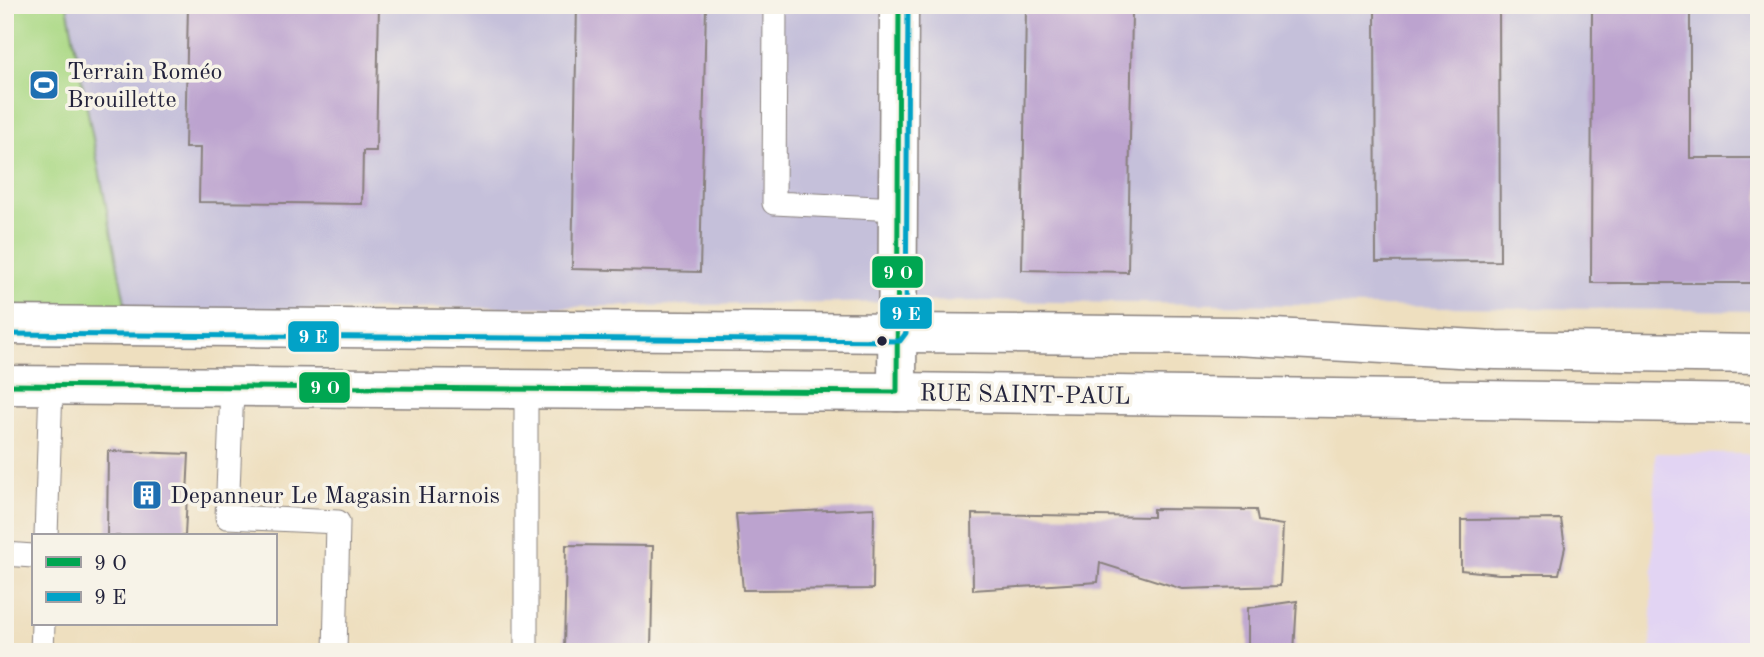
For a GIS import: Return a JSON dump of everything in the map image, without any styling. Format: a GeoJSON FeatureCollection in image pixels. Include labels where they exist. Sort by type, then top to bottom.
{"type":"FeatureCollection","features":[{"type":"Feature","properties":{"kind":"street"},"geometry":{"type":"LineString","coordinates":[[897,392],[899,5]]}},
{"type":"Feature","properties":{"kind":"street"},"geometry":{"type":"LineString","coordinates":[[5,325],[1236,336],[1496,350],[1759,354]]}},
{"type":"Feature","properties":{"kind":"street"},"geometry":{"type":"LineString","coordinates":[[245,387],[268,327]]}},
{"type":"Feature","properties":{"kind":"street"},"geometry":{"type":"LineString","coordinates":[[1236,336],[1248,397]]}},
{"type":"Feature","properties":{"kind":"street"},"geometry":{"type":"LineString","coordinates":[[1496,350],[1514,400]]}},
{"type":"Feature","properties":{"kind":"street","name":"RUE SAINT-PAUL"},"geometry":{"type":"LineString","coordinates":[[5,385],[897,392],[1759,404]]}},
{"type":"Feature","properties":{"kind":"lane"},"geometry":{"type":"LineString","coordinates":[[775,5],[774,203],[898,209]]}},
{"type":"Feature","properties":{"kind":"lane"},"geometry":{"type":"LineString","coordinates":[[46,534],[51,386]]}},
{"type":"Feature","properties":{"kind":"lane"},"geometry":{"type":"LineString","coordinates":[[245,387],[228,517],[338,522],[335,652]]}},
{"type":"Feature","properties":{"kind":"lane"},"geometry":{"type":"LineString","coordinates":[[526,388],[526,652]]}},
{"type":"Feature","properties":{"kind":"lane"},"geometry":{"type":"LineString","coordinates":[[5,554],[32,556]]}},
{"type":"Feature","properties":{"kind":"lane"},"geometry":{"type":"LineString","coordinates":[[42,652],[43,626]]}},
{"type":"Feature","properties":{"kind":"shaded area"},"geometry":{"type":"Polygon","coordinates":[[[67,5],[1759,5],[1759,311],[982,301],[127,313],[67,5]]]}},
{"type":"Feature","properties":{"kind":"shaded area"},"geometry":{"type":"Polygon","coordinates":[[[1655,453],[1759,454],[1759,652],[1651,652],[1655,453]]]}},
{"type":"Feature","properties":{"kind":"green space","name":"Terrain Roméo Brouillette"},"geometry":{"type":"Polygon","coordinates":[[[5,5],[67,5],[127,313],[5,312],[5,5]]]}},
{"type":"Feature","properties":{"kind":"building"},"geometry":{"type":"Polygon","coordinates":[[[188,5],[379,5],[376,151],[363,151],[362,204],[199,202],[200,148],[185,148],[188,5]]]}},
{"type":"Feature","properties":{"kind":"building"},"geometry":{"type":"Polygon","coordinates":[[[577,5],[706,5],[700,272],[572,269],[577,5]]]}},
{"type":"Feature","properties":{"kind":"building"},"geometry":{"type":"Polygon","coordinates":[[[1375,5],[1499,5],[1500,261],[1376,262],[1375,5]]]}},
{"type":"Feature","properties":{"kind":"building"},"geometry":{"type":"Polygon","coordinates":[[[1592,5],[1690,5],[1690,158],[1759,158],[1759,283],[1591,283],[1592,5]]]}},
{"type":"Feature","properties":{"kind":"building"},"geometry":{"type":"Polygon","coordinates":[[[1026,7],[1132,9],[1128,272],[1022,270],[1026,7]]]}},
{"type":"Feature","properties":{"kind":"building","name":"Depanneur Le Magasin Harnois"},"geometry":{"type":"Polygon","coordinates":[[[108,451],[189,454],[185,534],[107,534],[108,451]]]}},
{"type":"Feature","properties":{"kind":"building"},"geometry":{"type":"Polygon","coordinates":[[[874,508],[873,589],[743,590],[736,514],[874,508]]]}},
{"type":"Feature","properties":{"kind":"building"},"geometry":{"type":"Polygon","coordinates":[[[1153,509],[1256,510],[1258,521],[1283,525],[1280,586],[1182,589],[1100,563],[1098,582],[973,590],[972,514],[1153,517],[1153,509]]]}},
{"type":"Feature","properties":{"kind":"building"},"geometry":{"type":"Polygon","coordinates":[[[1561,519],[1565,547],[1559,574],[1499,574],[1461,570],[1461,520],[1561,519]]]}},
{"type":"Feature","properties":{"kind":"building"},"geometry":{"type":"Polygon","coordinates":[[[566,545],[653,546],[651,652],[564,652],[566,545]]]}},
{"type":"Feature","properties":{"kind":"building"},"geometry":{"type":"Polygon","coordinates":[[[1297,601],[1294,652],[1248,652],[1248,608],[1297,601]]]}},
{"type":"Feature","properties":{"kind":"transit line"},"geometry":{"type":"LineString","coordinates":[[5,385],[897,392],[899,5]]}},
{"type":"Feature","properties":{"kind":"transit line"},"geometry":{"type":"LineString","coordinates":[[5,334],[900,341],[906,333],[908,5]]}},
{"type":"Feature","properties":{"kind":"place","name":"Terrain Roméo Brouillette"},"geometry":{"type":"Point","coordinates":[44,85]}},
{"type":"Feature","properties":{"kind":"place","name":"Depanneur Le Magasin Harnois"},"geometry":{"type":"Point","coordinates":[147,495]}}]}
